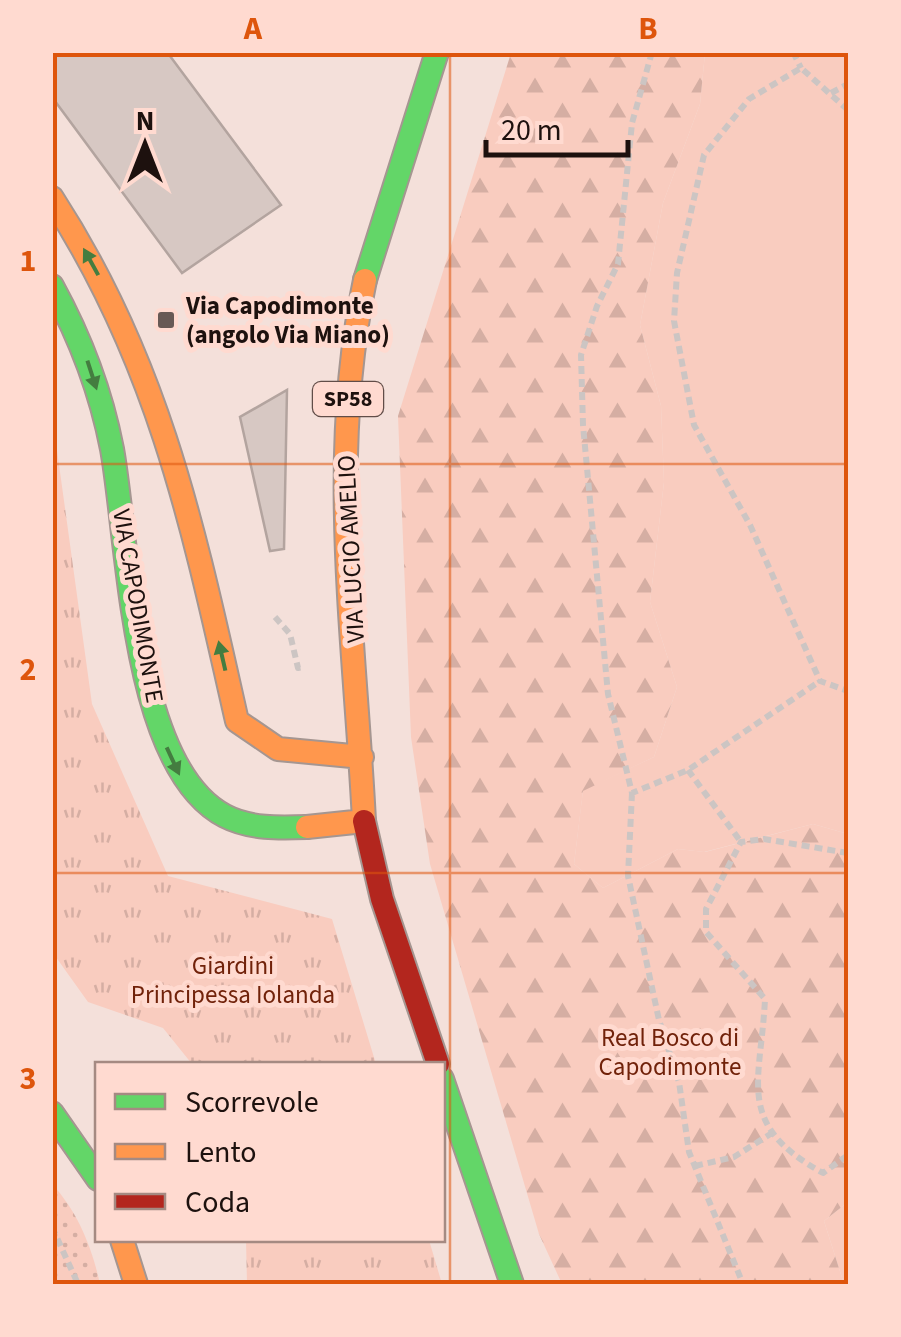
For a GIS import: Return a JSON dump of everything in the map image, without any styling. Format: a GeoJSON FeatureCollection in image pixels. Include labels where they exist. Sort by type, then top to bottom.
{"type":"FeatureCollection","features":[{"type":"Feature","properties":{"kind":"main road","name":"VIA LUCIO AMELIO"},"geometry":{"type":"LineString","coordinates":[[362,758],[345,461],[351,358],[366,272],[437,52]]}},
{"type":"Feature","properties":{"kind":"main road"},"geometry":{"type":"LineString","coordinates":[[52,198],[112,300],[147,376],[177,470],[237,721],[261,743],[276,749],[297,755],[362,758]]}},
{"type":"Feature","properties":{"kind":"main road","name":"VIA CAPODIMONTE"},"geometry":{"type":"LineString","coordinates":[[52,286],[82,348],[105,419],[142,656],[162,736],[178,772],[201,801],[223,816],[254,827],[364,821]]}},
{"type":"Feature","properties":{"kind":"main road","name":"SP58"},"geometry":{"type":"LineString","coordinates":[[362,758],[364,821]]}},
{"type":"Feature","properties":{"kind":"main road"},"geometry":{"type":"LineString","coordinates":[[364,821],[382,899],[437,1062]]}},
{"type":"Feature","properties":{"kind":"main road"},"geometry":{"type":"LineString","coordinates":[[445,1088],[512,1284]]}},
{"type":"Feature","properties":{"kind":"main road"},"geometry":{"type":"LineString","coordinates":[[52,1113],[95,1175]]}},
{"type":"Feature","properties":{"kind":"main road"},"geometry":{"type":"LineString","coordinates":[[123,1242],[136,1284]]}},
{"type":"Feature","properties":{"kind":"path"},"geometry":{"type":"LineString","coordinates":[[652,52],[632,123],[618,264],[597,306],[581,355],[582,425],[608,694],[632,793],[628,876],[695,1166],[743,1284]]}},
{"type":"Feature","properties":{"kind":"path"},"geometry":{"type":"LineString","coordinates":[[793,52],[801,68],[848,110]]}},
{"type":"Feature","properties":{"kind":"path"},"geometry":{"type":"LineString","coordinates":[[801,68],[749,100],[704,155],[677,272],[674,322],[694,425],[750,525],[820,681],[848,691]]}},
{"type":"Feature","properties":{"kind":"path"},"geometry":{"type":"LineString","coordinates":[[830,93],[848,84]]}},
{"type":"Feature","properties":{"kind":"path"},"geometry":{"type":"LineString","coordinates":[[275,616],[290,634],[296,662]]}},
{"type":"Feature","properties":{"kind":"path"},"geometry":{"type":"LineString","coordinates":[[632,793],[688,770],[820,681]]}},
{"type":"Feature","properties":{"kind":"path"},"geometry":{"type":"LineString","coordinates":[[688,770],[741,842]]}},
{"type":"Feature","properties":{"kind":"path"},"geometry":{"type":"LineString","coordinates":[[741,842],[764,839],[848,852]]}},
{"type":"Feature","properties":{"kind":"path"},"geometry":{"type":"LineString","coordinates":[[741,842],[706,908],[706,932],[765,999],[755,1072],[764,1120],[786,1152],[823,1173],[848,1155]]}},
{"type":"Feature","properties":{"kind":"path"},"geometry":{"type":"LineString","coordinates":[[695,1166],[734,1157],[772,1133]]}},
{"type":"Feature","properties":{"kind":"path"},"geometry":{"type":"LineString","coordinates":[[52,1226],[78,1284]]}},
{"type":"Feature","properties":{"kind":"green space","name":"Real Bosco di Capodimonte"},"geometry":{"type":"Polygon","coordinates":[[[511,53],[705,53],[700,104],[663,203],[640,325],[661,406],[664,482],[650,602],[677,687],[654,757],[583,791],[574,864],[603,888],[678,849],[705,852],[813,824],[848,834],[848,1202],[824,1221],[844,1284],[562,1284],[539,1234],[430,864],[411,737],[398,416],[511,53]]]}},
{"type":"Feature","properties":{"kind":"green space"},"geometry":{"type":"Polygon","coordinates":[[[705,53],[848,53],[848,834],[813,824],[704,852],[678,849],[603,888],[574,864],[583,790],[654,757],[677,687],[650,602],[664,482],[661,406],[640,325],[663,203],[700,104],[705,53]]]}},
{"type":"Feature","properties":{"kind":"green space","name":"Giardini Principessa Iolanda"},"geometry":{"type":"Polygon","coordinates":[[[53,421],[92,704],[168,876],[332,919],[375,1062],[190,1062],[163,1028],[88,1002],[53,953],[53,421]]]}},
{"type":"Feature","properties":{"kind":"green space"},"geometry":{"type":"Polygon","coordinates":[[[52,1184],[83,1231],[100,1284],[53,1284],[52,1184]]]}},
{"type":"Feature","properties":{"kind":"green space"},"geometry":{"type":"Polygon","coordinates":[[[848,1202],[848,1284],[844,1284],[824,1221],[848,1202]]]}},
{"type":"Feature","properties":{"kind":"green space"},"geometry":{"type":"Polygon","coordinates":[[[246,1242],[430,1242],[442,1284],[247,1284],[246,1242]]]}},
{"type":"Feature","properties":{"kind":"building"},"geometry":{"type":"Polygon","coordinates":[[[52,52],[167,52],[281,205],[182,273],[52,97],[52,52]]]}},
{"type":"Feature","properties":{"kind":"building"},"geometry":{"type":"Polygon","coordinates":[[[287,390],[284,549],[270,551],[240,417],[287,390]]]}},
{"type":"Feature","properties":{"kind":"traffic: fast"},"geometry":{"type":"LineString","coordinates":[[365,280],[437,52]]}},
{"type":"Feature","properties":{"kind":"traffic: fast"},"geometry":{"type":"LineString","coordinates":[[52,286],[72,325],[102,407],[112,449],[140,649],[152,703],[170,751],[194,790],[225,816],[255,825],[307,827]]}},
{"type":"Feature","properties":{"kind":"traffic: fast"},"geometry":{"type":"LineString","coordinates":[[445,1088],[512,1284]]}},
{"type":"Feature","properties":{"kind":"traffic: fast"},"geometry":{"type":"LineString","coordinates":[[52,1113],[95,1175]]}},
{"type":"Feature","properties":{"kind":"traffic: slow"},"geometry":{"type":"LineString","coordinates":[[52,198],[89,260],[147,386],[188,516],[237,721],[278,749],[362,757]]}},
{"type":"Feature","properties":{"kind":"traffic: slow"},"geometry":{"type":"LineString","coordinates":[[307,827],[364,821],[350,618],[346,482],[354,347],[365,280]]}},
{"type":"Feature","properties":{"kind":"traffic: slow"},"geometry":{"type":"LineString","coordinates":[[123,1242],[136,1284]]}},
{"type":"Feature","properties":{"kind":"traffic: jam"},"geometry":{"type":"LineString","coordinates":[[364,821],[382,899],[437,1062]]}},
{"type":"Feature","properties":{"kind":"place","name":"Via Capodimonte (angolo Via Miano)"},"geometry":{"type":"Point","coordinates":[166,320]}}]}
